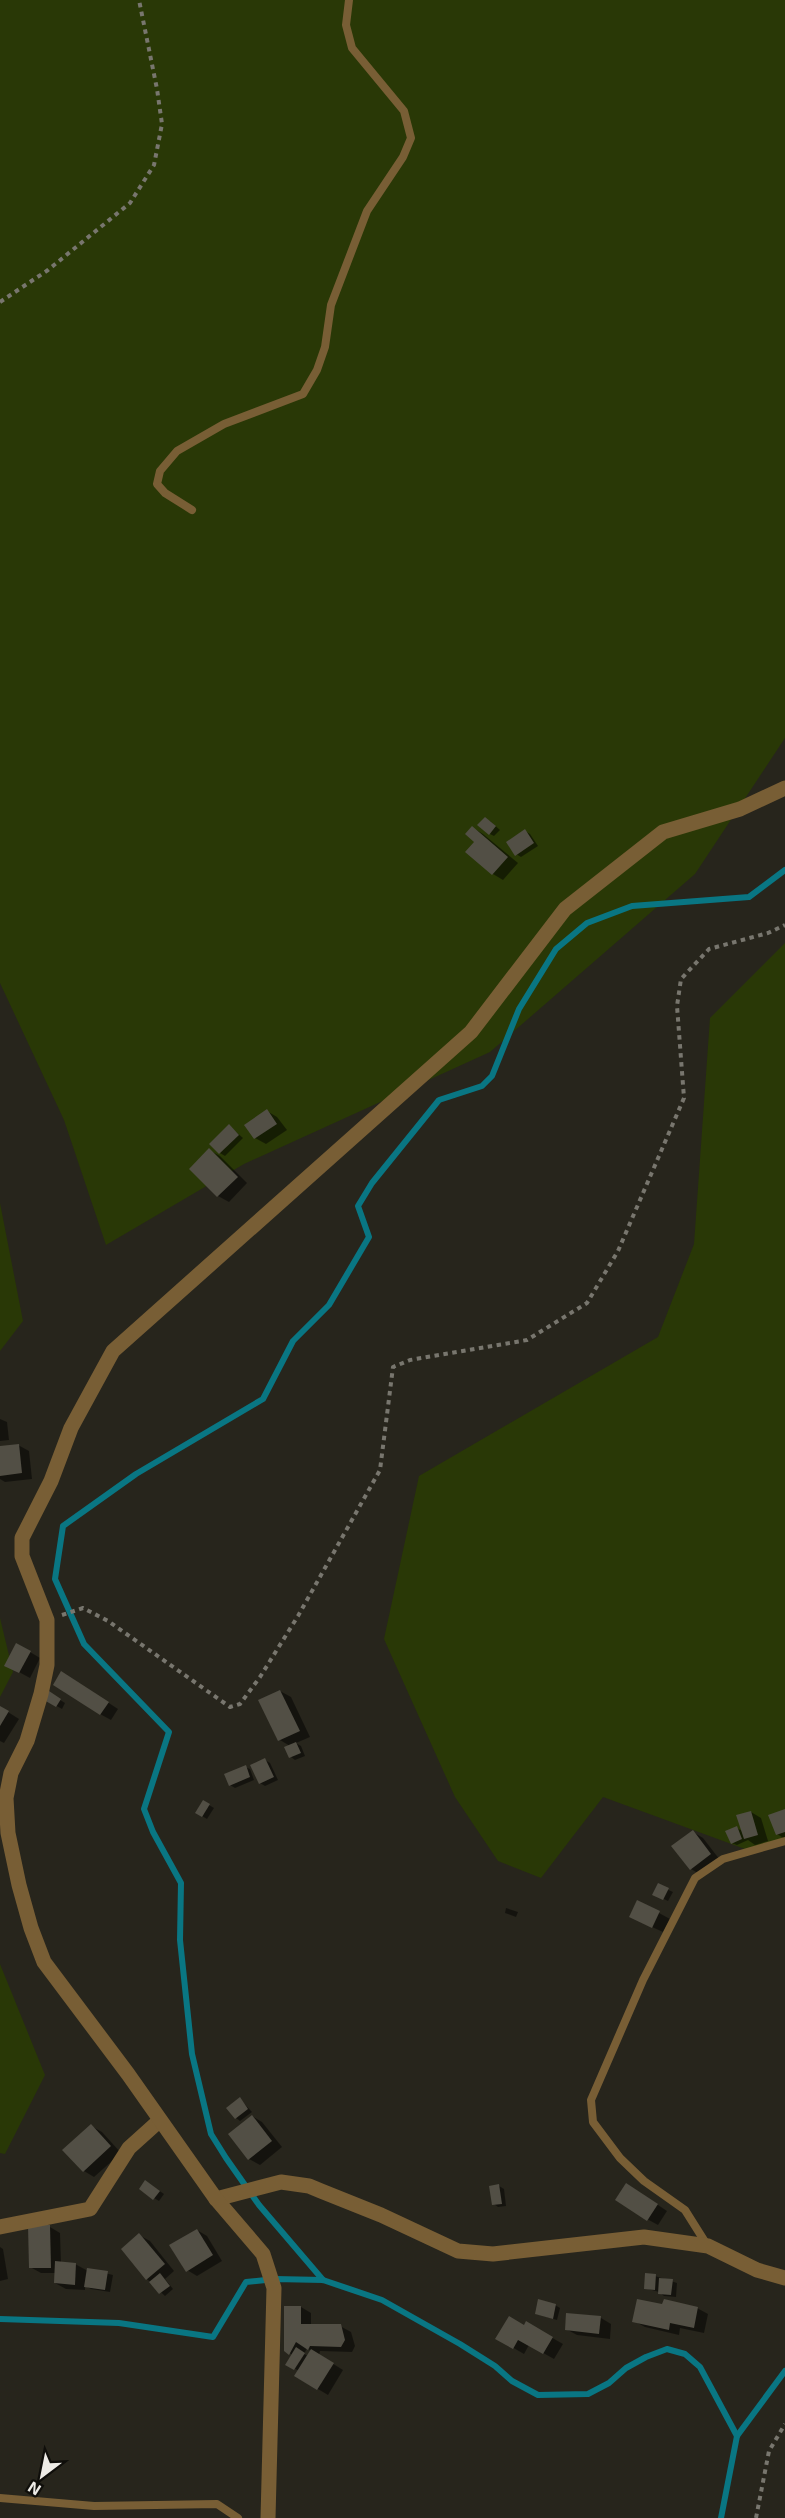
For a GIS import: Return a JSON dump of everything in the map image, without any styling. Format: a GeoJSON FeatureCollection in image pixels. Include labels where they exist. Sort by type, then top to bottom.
{"type":"FeatureCollection","features":[{"type":"Feature","properties":{"kind":"street"},"geometry":{"type":"LineString","coordinates":[[268,2518],[274,2288],[263,2254],[216,2199],[44,1962],[31,1928],[19,1885],[8,1833],[6,1798],[11,1773],[27,1741],[47,1665],[47,1620],[22,1556],[22,1538],[51,1480],[71,1428],[113,1351],[471,1032],[565,909],[663,832],[740,809],[785,788]]}},
{"type":"Feature","properties":{"kind":"street"},"geometry":{"type":"LineString","coordinates":[[0,2227],[90,2209],[129,2148],[159,2121]]}},
{"type":"Feature","properties":{"kind":"street"},"geometry":{"type":"LineString","coordinates":[[216,2199],[281,2182],[309,2186],[381,2215],[458,2251],[493,2254],[644,2237],[708,2246],[757,2270],[785,2278]]}},
{"type":"Feature","properties":{"kind":"lane"},"geometry":{"type":"LineString","coordinates":[[192,510],[165,493],[157,484],[160,471],[177,451],[224,424],[303,394],[317,370],[325,347],[332,304],[368,212],[403,157],[411,138],[404,111],[352,48],[346,25],[349,0]]}},
{"type":"Feature","properties":{"kind":"lane"},"geometry":{"type":"LineString","coordinates":[[708,2246],[685,2210],[644,2181],[620,2158],[593,2122],[591,2100],[643,1980],[695,1878],[723,1860],[785,1841]]}},
{"type":"Feature","properties":{"kind":"lane"},"geometry":{"type":"LineString","coordinates":[[0,2498],[94,2506],[217,2504],[238,2518]]}},
{"type":"Feature","properties":{"kind":"path"},"geometry":{"type":"LineString","coordinates":[[0,302],[48,270],[130,203],[154,165],[162,124],[139,0]]}},
{"type":"Feature","properties":{"kind":"path"},"geometry":{"type":"LineString","coordinates":[[47,1620],[83,1608],[108,1622],[230,1707],[240,1704],[260,1677],[298,1616],[380,1470],[393,1367],[410,1360],[527,1340],[587,1303],[618,1251],[684,1098],[677,1006],[681,979],[709,949],[768,933],[785,925]]}},
{"type":"Feature","properties":{"kind":"path"},"geometry":{"type":"LineString","coordinates":[[756,2518],[768,2451],[785,2424]]}},
{"type":"Feature","properties":{"kind":"green space"},"geometry":{"type":"Polygon","coordinates":[[[0,0],[785,0],[785,738],[695,874],[490,1052],[244,1164],[106,1245],[64,1120],[0,983],[0,0]]]}},
{"type":"Feature","properties":{"kind":"green space"},"geometry":{"type":"Polygon","coordinates":[[[785,943],[785,1838],[756,1853],[603,1797],[541,1878],[498,1861],[455,1797],[384,1639],[419,1476],[658,1337],[694,1244],[710,1018],[785,943]]]}},
{"type":"Feature","properties":{"kind":"green space"},"geometry":{"type":"Polygon","coordinates":[[[0,1203],[23,1321],[0,1351],[0,1203]]]}},
{"type":"Feature","properties":{"kind":"green space"},"geometry":{"type":"Polygon","coordinates":[[[0,1618],[13,1672],[0,1697],[0,1618]]]}},
{"type":"Feature","properties":{"kind":"green space"},"geometry":{"type":"Polygon","coordinates":[[[0,1964],[45,2075],[5,2154],[0,2153],[0,1964]]]}},
{"type":"Feature","properties":{"kind":"building"},"geometry":{"type":"Polygon","coordinates":[[[485,817],[496,826],[489,835],[477,825],[485,817]]]}},
{"type":"Feature","properties":{"kind":"building"},"geometry":{"type":"Polygon","coordinates":[[[472,826],[508,857],[492,875],[465,852],[474,842],[465,834],[472,826]]]}},
{"type":"Feature","properties":{"kind":"building"},"geometry":{"type":"Polygon","coordinates":[[[525,829],[534,843],[515,856],[506,842],[525,829]]]}},
{"type":"Feature","properties":{"kind":"building"},"geometry":{"type":"Polygon","coordinates":[[[267,1109],[277,1124],[254,1139],[244,1125],[267,1109]]]}},
{"type":"Feature","properties":{"kind":"building"},"geometry":{"type":"Polygon","coordinates":[[[229,1124],[239,1135],[219,1154],[209,1144],[229,1124]]]}},
{"type":"Feature","properties":{"kind":"building"},"geometry":{"type":"Polygon","coordinates":[[[209,1148],[238,1177],[217,1197],[189,1169],[209,1148]]]}},
{"type":"Feature","properties":{"kind":"building"},"geometry":{"type":"Polygon","coordinates":[[[19,1444],[22,1473],[0,1476],[0,1446],[19,1444]]]}},
{"type":"Feature","properties":{"kind":"building"},"geometry":{"type":"Polygon","coordinates":[[[16,1643],[31,1651],[19,1673],[4,1666],[16,1643]]]}},
{"type":"Feature","properties":{"kind":"building"},"geometry":{"type":"Polygon","coordinates":[[[61,1671],[109,1702],[100,1715],[53,1685],[61,1671]]]}},
{"type":"Feature","properties":{"kind":"building"},"geometry":{"type":"Polygon","coordinates":[[[280,1690],[300,1731],[278,1741],[258,1700],[280,1690]]]}},
{"type":"Feature","properties":{"kind":"building"},"geometry":{"type":"Polygon","coordinates":[[[49,1691],[61,1699],[56,1707],[44,1700],[49,1691]]]}},
{"type":"Feature","properties":{"kind":"building"},"geometry":{"type":"Polygon","coordinates":[[[0,1706],[9,1711],[0,1726],[0,1706]]]}},
{"type":"Feature","properties":{"kind":"building"},"geometry":{"type":"Polygon","coordinates":[[[296,1742],[301,1753],[289,1758],[284,1747],[296,1742]]]}},
{"type":"Feature","properties":{"kind":"building"},"geometry":{"type":"Polygon","coordinates":[[[265,1758],[274,1777],[259,1784],[250,1765],[265,1758]]]}},
{"type":"Feature","properties":{"kind":"building"},"geometry":{"type":"Polygon","coordinates":[[[246,1765],[250,1777],[229,1786],[224,1774],[246,1765]]]}},
{"type":"Feature","properties":{"kind":"building"},"geometry":{"type":"Polygon","coordinates":[[[203,1800],[210,1804],[202,1817],[195,1813],[203,1800]]]}},
{"type":"Feature","properties":{"kind":"building"},"geometry":{"type":"Polygon","coordinates":[[[785,1809],[785,1832],[776,1835],[768,1815],[785,1809]]]}},
{"type":"Feature","properties":{"kind":"building"},"geometry":{"type":"Polygon","coordinates":[[[751,1811],[758,1835],[744,1839],[736,1815],[751,1811]]]}},
{"type":"Feature","properties":{"kind":"building"},"geometry":{"type":"Polygon","coordinates":[[[737,1826],[742,1839],[731,1844],[725,1831],[737,1826]]]}},
{"type":"Feature","properties":{"kind":"building"},"geometry":{"type":"Polygon","coordinates":[[[693,1830],[711,1854],[690,1870],[671,1846],[693,1830]]]}},
{"type":"Feature","properties":{"kind":"building"},"geometry":{"type":"Polygon","coordinates":[[[658,1883],[669,1888],[663,1900],[652,1895],[658,1883]]]}},
{"type":"Feature","properties":{"kind":"building"},"geometry":{"type":"Polygon","coordinates":[[[637,1900],[660,1911],[652,1928],[629,1917],[637,1900]]]}},
{"type":"Feature","properties":{"kind":"building"},"geometry":{"type":"Polygon","coordinates":[[[240,2097],[248,2109],[235,2119],[226,2108],[240,2097]]]}},
{"type":"Feature","properties":{"kind":"building"},"geometry":{"type":"Polygon","coordinates":[[[252,2115],[272,2141],[248,2160],[228,2134],[252,2115]]]}},
{"type":"Feature","properties":{"kind":"building"},"geometry":{"type":"Polygon","coordinates":[[[91,2124],[111,2146],[83,2172],[62,2150],[91,2124]]]}},
{"type":"Feature","properties":{"kind":"building"},"geometry":{"type":"Polygon","coordinates":[[[145,2180],[160,2191],[153,2200],[139,2189],[145,2180]]]}},
{"type":"Feature","properties":{"kind":"building"},"geometry":{"type":"Polygon","coordinates":[[[626,2183],[658,2204],[647,2221],[615,2200],[626,2183]]]}},
{"type":"Feature","properties":{"kind":"building"},"geometry":{"type":"Polygon","coordinates":[[[499,2184],[502,2204],[492,2205],[489,2186],[499,2184]]]}},
{"type":"Feature","properties":{"kind":"building"},"geometry":{"type":"Polygon","coordinates":[[[28,2225],[50,2225],[51,2268],[29,2268],[28,2225]]]}},
{"type":"Feature","properties":{"kind":"building"},"geometry":{"type":"Polygon","coordinates":[[[197,2229],[213,2255],[186,2272],[169,2245],[197,2229]]]}},
{"type":"Feature","properties":{"kind":"building"},"geometry":{"type":"Polygon","coordinates":[[[139,2233],[165,2264],[146,2280],[121,2249],[139,2233]]]}},
{"type":"Feature","properties":{"kind":"building"},"geometry":{"type":"Polygon","coordinates":[[[55,2261],[76,2263],[75,2285],[54,2283],[55,2261]]]}},
{"type":"Feature","properties":{"kind":"building"},"geometry":{"type":"Polygon","coordinates":[[[87,2268],[108,2271],[105,2290],[84,2287],[87,2268]]]}},
{"type":"Feature","properties":{"kind":"building"},"geometry":{"type":"Polygon","coordinates":[[[160,2273],[170,2286],[159,2294],[149,2282],[160,2273]]]}},
{"type":"Feature","properties":{"kind":"building"},"geometry":{"type":"Polygon","coordinates":[[[645,2273],[656,2274],[655,2290],[644,2289],[645,2273]]]}},
{"type":"Feature","properties":{"kind":"building"},"geometry":{"type":"Polygon","coordinates":[[[659,2278],[673,2279],[671,2295],[658,2294],[659,2278]]]}},
{"type":"Feature","properties":{"kind":"building"},"geometry":{"type":"Polygon","coordinates":[[[538,2299],[556,2304],[553,2319],[535,2314],[538,2299]]]}},
{"type":"Feature","properties":{"kind":"building"},"geometry":{"type":"Polygon","coordinates":[[[637,2299],[662,2304],[664,2299],[698,2307],[694,2328],[670,2323],[669,2330],[632,2322],[637,2299]]]}},
{"type":"Feature","properties":{"kind":"building"},"geometry":{"type":"Polygon","coordinates":[[[284,2306],[301,2306],[301,2324],[341,2324],[345,2340],[341,2347],[310,2346],[308,2350],[296,2342],[289,2355],[284,2351],[284,2306]]]}},
{"type":"Feature","properties":{"kind":"building"},"geometry":{"type":"Polygon","coordinates":[[[566,2313],[601,2316],[599,2334],[565,2330],[566,2313]]]}},
{"type":"Feature","properties":{"kind":"building"},"geometry":{"type":"Polygon","coordinates":[[[509,2316],[524,2325],[526,2321],[553,2337],[543,2354],[518,2340],[513,2349],[495,2339],[509,2316]]]}},
{"type":"Feature","properties":{"kind":"building"},"geometry":{"type":"Polygon","coordinates":[[[296,2347],[305,2353],[294,2370],[285,2365],[296,2347]]]}},
{"type":"Feature","properties":{"kind":"building"},"geometry":{"type":"Polygon","coordinates":[[[311,2349],[334,2363],[317,2390],[294,2376],[311,2349]]]}},
{"type":"Feature","properties":{"kind":"waterway"},"geometry":{"type":"LineString","coordinates":[[323,2280],[259,2205],[211,2134],[192,2054],[180,1940],[181,1883],[153,1832],[144,1809],[169,1732],[84,1644],[55,1579],[63,1526],[136,1474],[263,1399],[293,1341],[329,1305],[369,1237],[358,1206],[372,1183],[439,1100],[482,1086],[492,1076],[519,1009],[556,949],[587,923],[632,906],[749,897],[785,870]]}},
{"type":"Feature","properties":{"kind":"waterway"},"geometry":{"type":"LineString","coordinates":[[0,2319],[119,2323],[213,2337],[246,2282],[275,2279],[323,2280],[382,2300],[460,2344],[495,2366],[512,2381],[538,2395],[588,2394],[609,2383],[626,2368],[646,2357],[667,2349],[685,2354],[700,2367],[737,2436]]}},
{"type":"Feature","properties":{"kind":"waterway"},"geometry":{"type":"LineString","coordinates":[[721,2518],[737,2436],[785,2371]]}}]}
